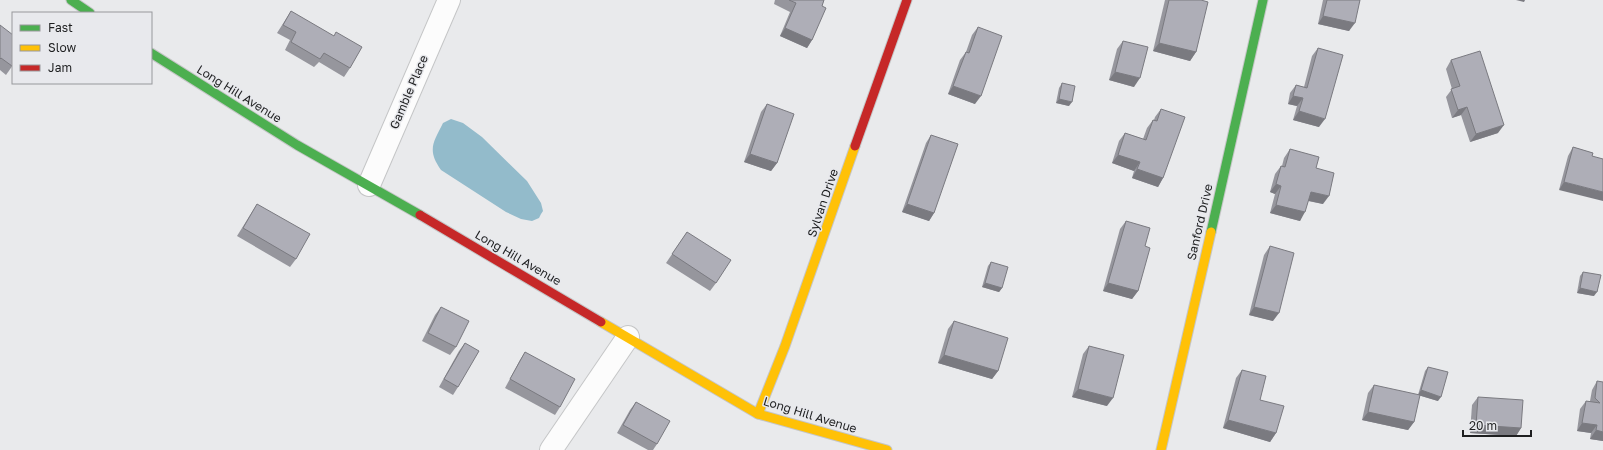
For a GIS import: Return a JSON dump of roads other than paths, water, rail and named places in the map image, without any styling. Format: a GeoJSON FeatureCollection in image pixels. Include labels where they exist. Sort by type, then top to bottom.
{"type":"FeatureCollection","features":[{"type":"Feature","properties":{"kind":"street"},"geometry":{"type":"LineString","coordinates":[[71,0],[89,12]]}},
{"type":"Feature","properties":{"kind":"street","name":"Gamble Place"},"geometry":{"type":"LineString","coordinates":[[369,185],[448,0]]}},
{"type":"Feature","properties":{"kind":"street","name":"Sylvan Drive"},"geometry":{"type":"LineString","coordinates":[[758,414],[785,346],[907,0]]}},
{"type":"Feature","properties":{"kind":"street","name":"Sanford Drive"},"geometry":{"type":"LineString","coordinates":[[1161,450],[1263,0]]}},
{"type":"Feature","properties":{"kind":"street","name":"Long Hill Avenue"},"geometry":{"type":"LineString","coordinates":[[152,54],[297,145],[369,185],[758,414],[887,450]]}},
{"type":"Feature","properties":{"kind":"street"},"geometry":{"type":"LineString","coordinates":[[551,450],[628,337]]}},
{"type":"Feature","properties":{"kind":"water"},"geometry":{"type":"Polygon","coordinates":[[[451,119],[463,123],[482,137],[527,181],[541,203],[543,211],[539,218],[532,221],[521,219],[506,212],[441,170],[434,157],[433,146],[436,136],[443,123],[451,119]]]}}]}
